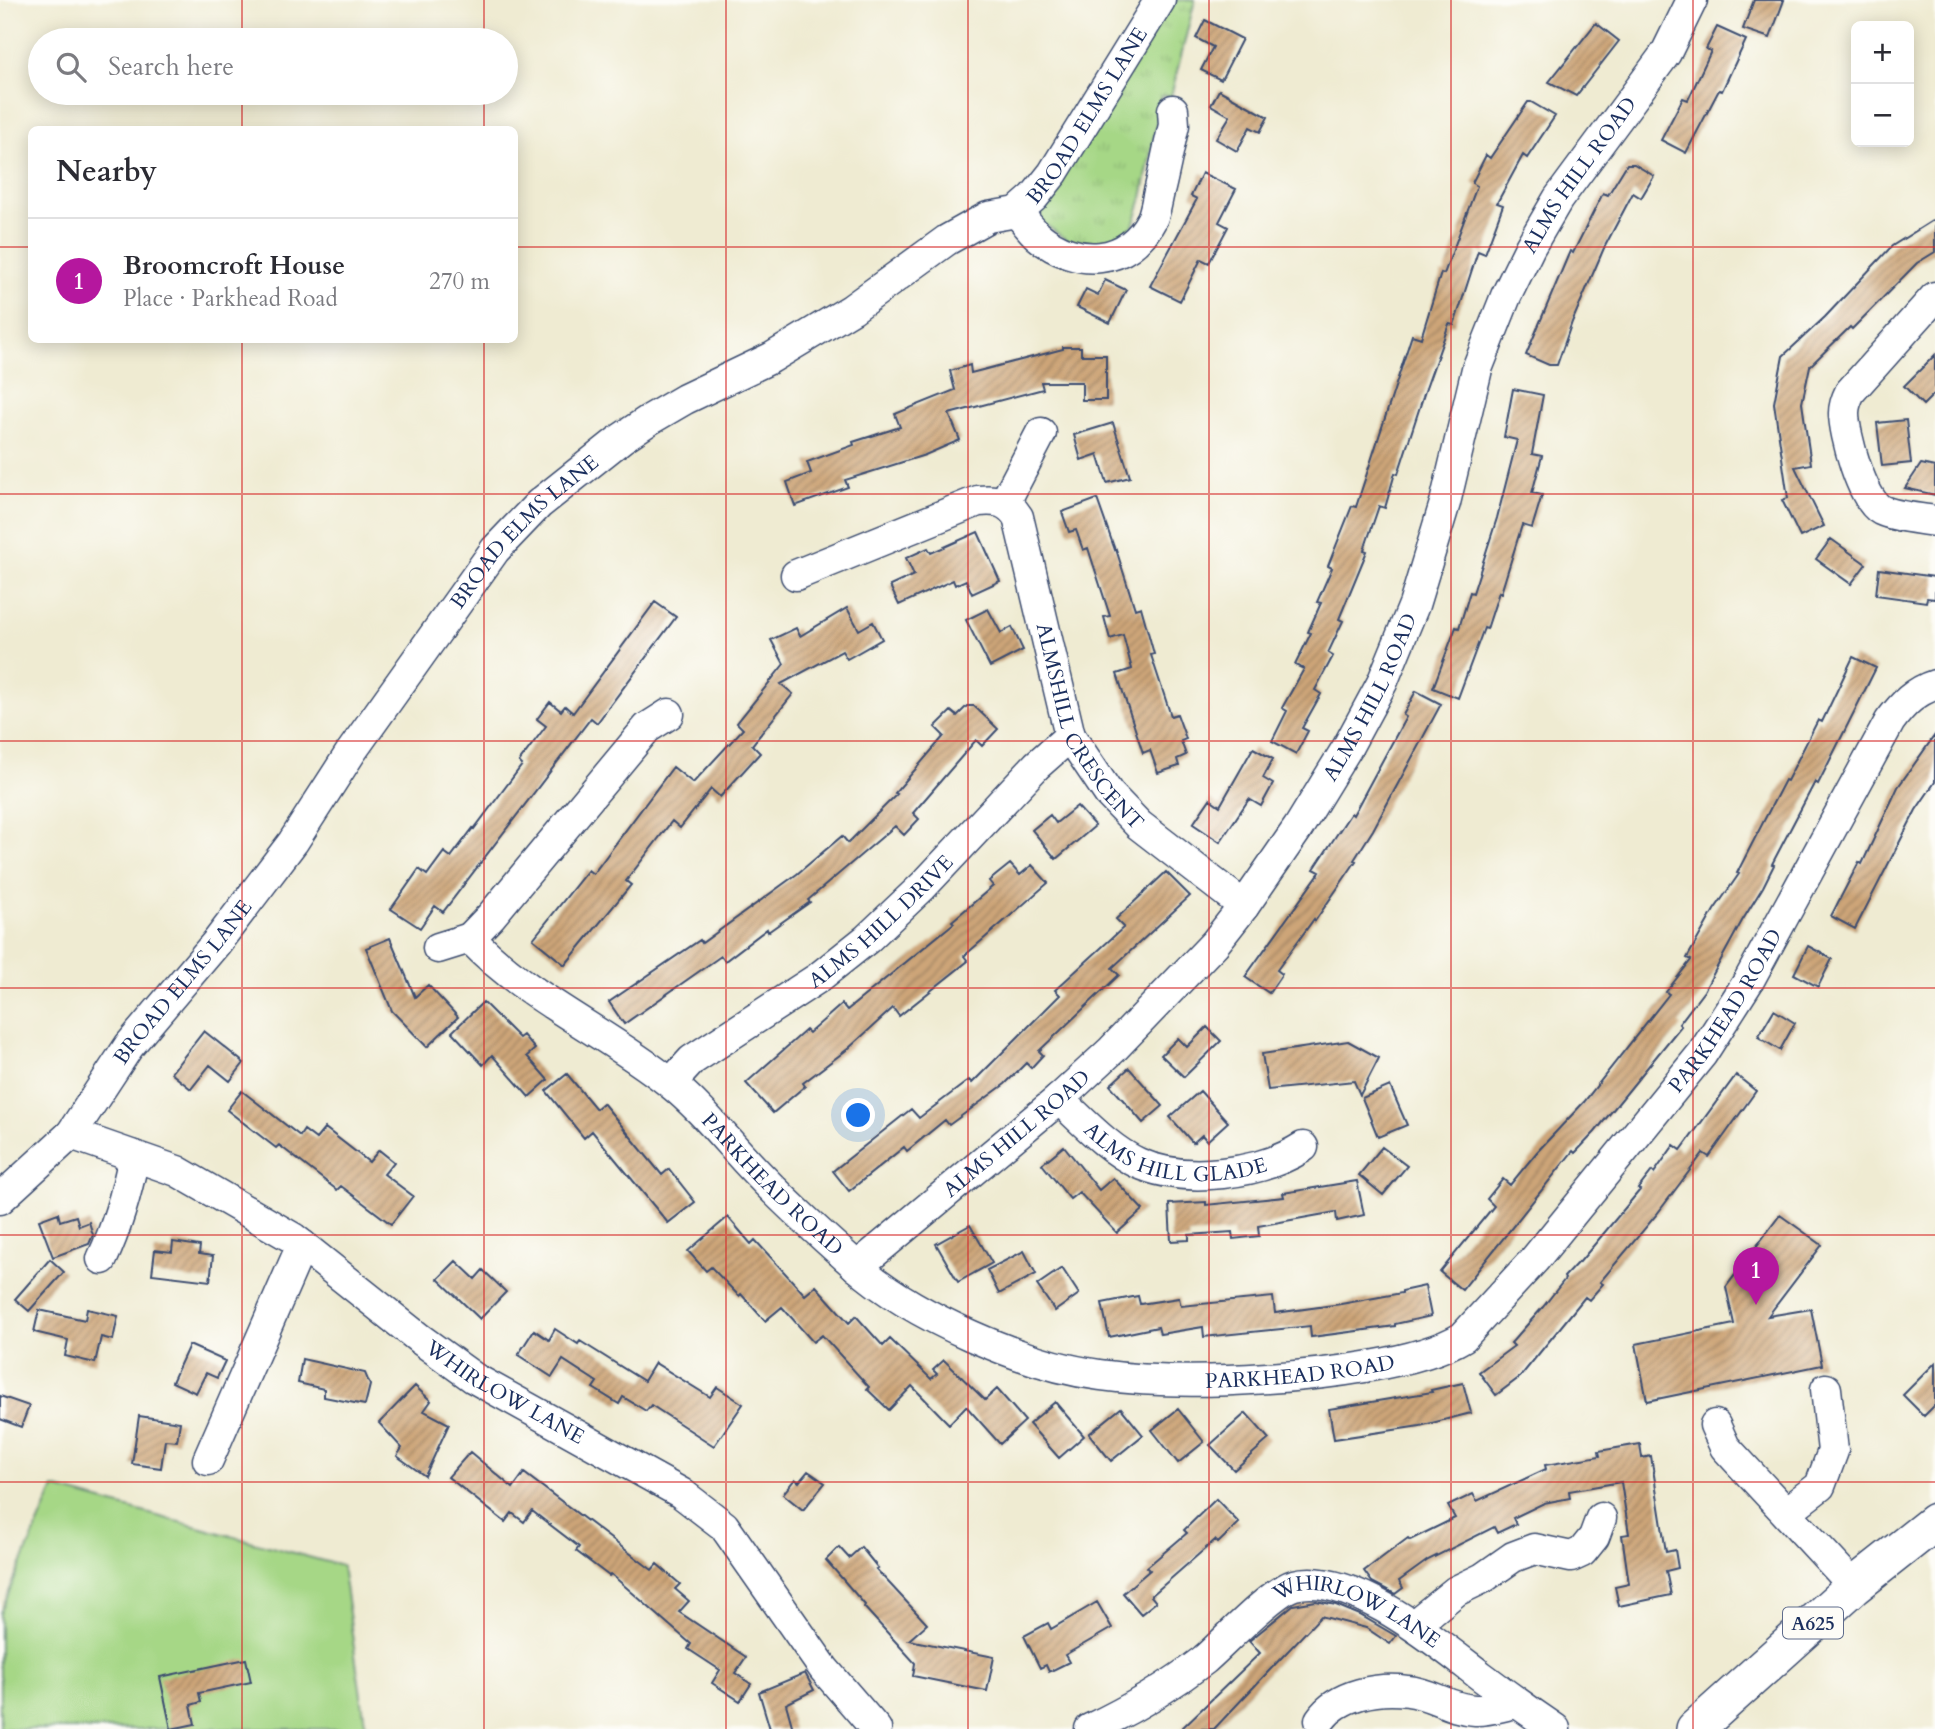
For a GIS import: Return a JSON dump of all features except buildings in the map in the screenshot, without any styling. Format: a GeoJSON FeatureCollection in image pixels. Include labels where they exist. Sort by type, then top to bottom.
{"type":"FeatureCollection","features":[{"type":"Feature","properties":{"kind":"main road","name":"A625"},"geometry":{"type":"LineString","coordinates":[[1695,1729],[1854,1586],[1935,1522]]}},
{"type":"Feature","properties":{"kind":"street","name":"BROAD ELMS LANE"},"geometry":{"type":"LineString","coordinates":[[0,1199],[71,1134],[130,1046],[217,942],[293,842],[351,752],[495,550],[539,504],[649,420],[685,399],[771,358],[806,337],[852,309],[947,240],[988,217],[1017,212],[1034,197],[1053,173],[1160,0]]}},
{"type":"Feature","properties":{"kind":"street","name":"ALMS HILL ROAD"},"geometry":{"type":"LineString","coordinates":[[857,1267],[1059,1099],[1166,996],[1215,943],[1244,906],[1312,805],[1382,683],[1415,605],[1445,503],[1477,369],[1506,296],[1530,247],[1558,200],[1666,53],[1692,0]]}},
{"type":"Feature","properties":{"kind":"street"},"geometry":{"type":"LineString","coordinates":[[1017,212],[1039,237],[1067,253],[1084,259],[1103,258],[1122,251],[1139,238],[1153,218],[1174,125],[1173,110]]}},
{"type":"Feature","properties":{"kind":"street"},"geometry":{"type":"LineString","coordinates":[[1935,297],[1850,392],[1844,404],[1844,417],[1858,472],[1869,498],[1879,509],[1935,520]]}},
{"type":"Feature","properties":{"kind":"street"},"geometry":{"type":"LineString","coordinates":[[796,575],[978,501],[994,499],[1005,502],[1041,433]]}},
{"type":"Feature","properties":{"kind":"street","name":"ALMSHILL CRESCENT"},"geometry":{"type":"LineString","coordinates":[[1005,502],[1018,517],[1070,736],[1109,794],[1139,825],[1244,906]]}},
{"type":"Feature","properties":{"kind":"street","name":"PARKHEAD ROAD"},"geometry":{"type":"LineString","coordinates":[[470,938],[520,983],[671,1083],[705,1115],[748,1163],[857,1267],[932,1317],[981,1339],[1037,1359],[1097,1375],[1163,1382],[1221,1382],[1293,1377],[1363,1366],[1427,1353],[1448,1346],[1463,1337],[1535,1259],[1702,1054],[1748,982],[1890,721],[1915,694],[1935,685]]}},
{"type":"Feature","properties":{"kind":"street"},"geometry":{"type":"LineString","coordinates":[[439,948],[470,938],[647,728],[669,714]]}},
{"type":"Feature","properties":{"kind":"street","name":"ALMS HILL DRIVE"},"geometry":{"type":"LineString","coordinates":[[671,1083],[692,1060],[817,978],[867,939],[923,886],[1037,765],[1070,736]]}},
{"type":"Feature","properties":{"kind":"street","name":"ALMS HILL GLADE"},"geometry":{"type":"LineString","coordinates":[[1059,1099],[1114,1148],[1136,1162],[1153,1168],[1220,1174],[1244,1171],[1286,1158],[1303,1147]]}},
{"type":"Feature","properties":{"kind":"street","name":"WHIRLOW LANE"},"geometry":{"type":"LineString","coordinates":[[71,1134],[177,1171],[302,1245],[420,1339],[474,1378],[681,1493],[724,1526],[824,1669],[876,1729]]}},
{"type":"Feature","properties":{"kind":"street"},"geometry":{"type":"LineString","coordinates":[[102,1259],[126,1198],[134,1156]]}},
{"type":"Feature","properties":{"kind":"street"},"geometry":{"type":"LineString","coordinates":[[208,1460],[302,1245]]}},
{"type":"Feature","properties":{"kind":"street"},"geometry":{"type":"LineString","coordinates":[[1786,1512],[1820,1486],[1833,1451],[1826,1389]]}},
{"type":"Feature","properties":{"kind":"street"},"geometry":{"type":"LineString","coordinates":[[1715,1425],[1725,1447],[1854,1586]]}},
{"type":"Feature","properties":{"kind":"street"},"geometry":{"type":"LineString","coordinates":[[1414,1625],[1456,1591],[1483,1578],[1513,1557],[1534,1549],[1571,1557],[1582,1552],[1594,1537],[1601,1518]]}},
{"type":"Feature","properties":{"kind":"street","name":"WHIRLOW LANE"},"geometry":{"type":"LineString","coordinates":[[1090,1729],[1129,1710],[1203,1660],[1292,1585],[1310,1584],[1347,1591],[1374,1602],[1414,1625],[1546,1727]]}},
{"type":"Feature","properties":{"kind":"street"},"geometry":{"type":"LineString","coordinates":[[1320,1720],[1326,1711],[1356,1694],[1386,1691],[1409,1690],[1454,1707],[1477,1711],[1517,1703]]}},
{"type":"Feature","properties":{"kind":"green space"},"geometry":{"type":"Polygon","coordinates":[[[1170,0],[1195,0],[1171,96],[1162,96],[1142,198],[1133,226],[1111,246],[1078,248],[1039,220],[1040,201],[1170,0]]]}},
{"type":"Feature","properties":{"kind":"green space"},"geometry":{"type":"Polygon","coordinates":[[[54,1488],[342,1566],[366,1729],[0,1729],[0,1613],[54,1488]]]}},
{"type":"Feature","properties":{"kind":"place","name":"Broomcroft House"},"geometry":{"type":"Point","coordinates":[1756,1305]}}]}
